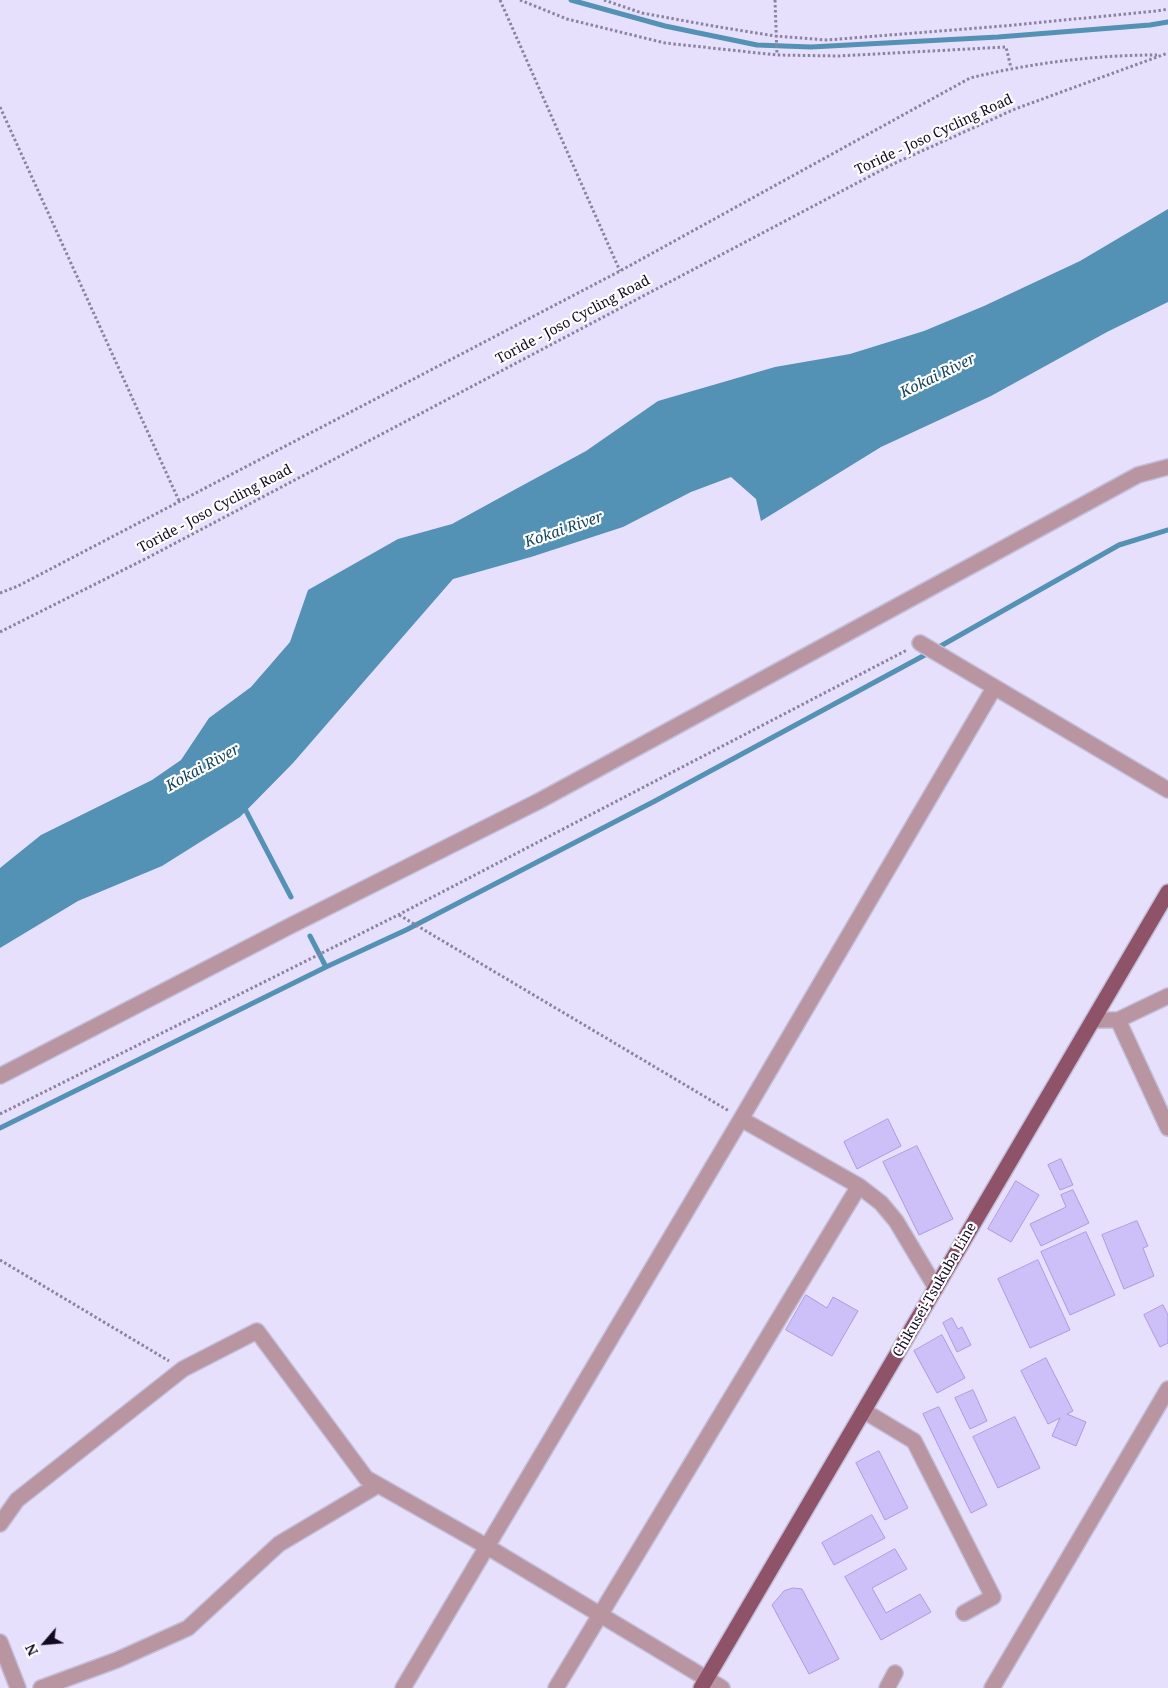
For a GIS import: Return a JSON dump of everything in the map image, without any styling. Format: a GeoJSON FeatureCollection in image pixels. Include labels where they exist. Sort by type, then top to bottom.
{"type":"FeatureCollection","features":[{"type":"Feature","properties":{"kind":"main road","name":"Chikusei-Tsukuba Line"},"geometry":{"type":"LineString","coordinates":[[703,1684],[1168,892]]}},
{"type":"Feature","properties":{"kind":"street"},"geometry":{"type":"LineString","coordinates":[[0,1076],[539,801],[1138,475],[1168,467]]}},
{"type":"Feature","properties":{"kind":"street"},"geometry":{"type":"LineString","coordinates":[[928,648],[1168,790]]}},
{"type":"Feature","properties":{"kind":"street"},"geometry":{"type":"LineString","coordinates":[[403,1688],[994,688]]}},
{"type":"Feature","properties":{"kind":"street"},"geometry":{"type":"LineString","coordinates":[[1093,1020],[1118,1020],[1168,996]]}},
{"type":"Feature","properties":{"kind":"street"},"geometry":{"type":"LineString","coordinates":[[1118,1020],[1168,1128]]}},
{"type":"Feature","properties":{"kind":"street"},"geometry":{"type":"LineString","coordinates":[[741,1119],[859,1186],[881,1203],[896,1222],[936,1288]]}},
{"type":"Feature","properties":{"kind":"street"},"geometry":{"type":"LineString","coordinates":[[556,1688],[859,1186]]}},
{"type":"Feature","properties":{"kind":"street"},"geometry":{"type":"LineString","coordinates":[[0,1524],[17,1500],[183,1369],[256,1331],[366,1478],[486,1546],[599,1615],[703,1684],[722,1688]]}},
{"type":"Feature","properties":{"kind":"street"},"geometry":{"type":"LineString","coordinates":[[992,1688],[1168,1389]]}},
{"type":"Feature","properties":{"kind":"street"},"geometry":{"type":"LineString","coordinates":[[864,1411],[914,1441],[993,1597],[964,1613]]}},
{"type":"Feature","properties":{"kind":"street"},"geometry":{"type":"LineString","coordinates":[[41,1688],[117,1660],[188,1628],[279,1544],[378,1485]]}},
{"type":"Feature","properties":{"kind":"street"},"geometry":{"type":"LineString","coordinates":[[0,1642],[18,1688]]}},
{"type":"Feature","properties":{"kind":"street"},"geometry":{"type":"LineString","coordinates":[[887,1688],[895,1673]]}},
{"type":"Feature","properties":{"kind":"path"},"geometry":{"type":"LineString","coordinates":[[500,0],[620,271]]}},
{"type":"Feature","properties":{"kind":"path"},"geometry":{"type":"LineString","coordinates":[[520,0],[567,19],[665,43],[777,55],[838,56],[1006,47],[1011,68]]}},
{"type":"Feature","properties":{"kind":"path"},"geometry":{"type":"LineString","coordinates":[[604,0],[642,13],[775,36],[827,40],[1003,26],[1168,9]]}},
{"type":"Feature","properties":{"kind":"path"},"geometry":{"type":"LineString","coordinates":[[775,0],[777,55]]}},
{"type":"Feature","properties":{"kind":"path","name":"Toride - Joso Cycling Road"},"geometry":{"type":"LineString","coordinates":[[0,632],[149,557],[893,164],[1015,109],[1160,54],[1168,53]]}},
{"type":"Feature","properties":{"kind":"path"},"geometry":{"type":"LineString","coordinates":[[0,593],[18,586],[180,503],[620,271],[970,78],[1011,68],[1125,55],[1160,54]]}},
{"type":"Feature","properties":{"kind":"path"},"geometry":{"type":"LineString","coordinates":[[0,107],[180,503]]}},
{"type":"Feature","properties":{"kind":"path"},"geometry":{"type":"LineString","coordinates":[[0,1114],[928,648]]}},
{"type":"Feature","properties":{"kind":"path"},"geometry":{"type":"LineString","coordinates":[[398,915],[741,1119]]}},
{"type":"Feature","properties":{"kind":"path"},"geometry":{"type":"LineString","coordinates":[[0,1260],[183,1369]]}},
{"type":"Feature","properties":{"kind":"water","name":"Kokai River"},"geometry":{"type":"Polygon","coordinates":[[[1168,209],[1168,302],[1107,332],[991,396],[881,447],[761,521],[756,499],[731,477],[691,492],[623,527],[531,557],[453,579],[293,763],[240,817],[162,866],[78,901],[0,948],[0,868],[41,835],[152,780],[181,760],[209,718],[251,687],[290,642],[308,590],[398,539],[452,524],[586,451],[658,401],[775,367],[850,354],[924,331],[984,306],[1080,261],[1168,209]]]}},
{"type":"Feature","properties":{"kind":"building"},"geometry":{"type":"Polygon","coordinates":[[[888,1119],[901,1146],[857,1169],[844,1142],[888,1119]]]}},
{"type":"Feature","properties":{"kind":"building"},"geometry":{"type":"Polygon","coordinates":[[[917,1146],[953,1219],[919,1235],[883,1162],[917,1146]]]}},
{"type":"Feature","properties":{"kind":"building"},"geometry":{"type":"Polygon","coordinates":[[[1061,1159],[1073,1185],[1060,1190],[1048,1165],[1061,1159]]]}},
{"type":"Feature","properties":{"kind":"building"},"geometry":{"type":"Polygon","coordinates":[[[1016,1181],[1039,1195],[1011,1242],[988,1229],[1016,1181]]]}},
{"type":"Feature","properties":{"kind":"building"},"geometry":{"type":"Polygon","coordinates":[[[1073,1190],[1089,1223],[1041,1246],[1030,1224],[1066,1207],[1061,1195],[1073,1190]]]}},
{"type":"Feature","properties":{"kind":"building"},"geometry":{"type":"Polygon","coordinates":[[[1137,1221],[1148,1246],[1143,1248],[1154,1276],[1124,1289],[1102,1235],[1137,1221]]]}},
{"type":"Feature","properties":{"kind":"building"},"geometry":{"type":"Polygon","coordinates":[[[1086,1232],[1115,1295],[1070,1315],[1041,1252],[1086,1232]]]}},
{"type":"Feature","properties":{"kind":"building"},"geometry":{"type":"Polygon","coordinates":[[[1038,1260],[1070,1330],[1030,1348],[998,1279],[1038,1260]]]}},
{"type":"Feature","properties":{"kind":"building"},"geometry":{"type":"Polygon","coordinates":[[[806,1295],[827,1308],[833,1297],[858,1311],[832,1356],[786,1330],[806,1295]]]}},
{"type":"Feature","properties":{"kind":"building"},"geometry":{"type":"Polygon","coordinates":[[[1163,1305],[1168,1315],[1168,1343],[1160,1347],[1144,1315],[1163,1305]]]}},
{"type":"Feature","properties":{"kind":"building"},"geometry":{"type":"Polygon","coordinates":[[[952,1318],[958,1329],[962,1327],[971,1345],[957,1352],[943,1323],[952,1318]]]}},
{"type":"Feature","properties":{"kind":"building"},"geometry":{"type":"Polygon","coordinates":[[[942,1335],[965,1378],[937,1393],[914,1351],[942,1335]]]}},
{"type":"Feature","properties":{"kind":"building"},"geometry":{"type":"Polygon","coordinates":[[[1046,1358],[1073,1411],[1067,1414],[1086,1422],[1076,1446],[1052,1436],[1060,1418],[1048,1424],[1021,1371],[1046,1358]]]}},
{"type":"Feature","properties":{"kind":"building"},"geometry":{"type":"Polygon","coordinates":[[[973,1390],[987,1421],[970,1429],[955,1398],[973,1390]]]}},
{"type":"Feature","properties":{"kind":"building"},"geometry":{"type":"Polygon","coordinates":[[[939,1407],[987,1505],[971,1513],[923,1414],[939,1407]]]}},
{"type":"Feature","properties":{"kind":"building"},"geometry":{"type":"Polygon","coordinates":[[[1015,1417],[1040,1468],[998,1488],[973,1437],[1015,1417]]]}},
{"type":"Feature","properties":{"kind":"building"},"geometry":{"type":"Polygon","coordinates":[[[879,1451],[908,1508],[885,1520],[856,1463],[879,1451]]]}},
{"type":"Feature","properties":{"kind":"building"},"geometry":{"type":"Polygon","coordinates":[[[872,1515],[885,1538],[834,1565],[822,1543],[872,1515]]]}},
{"type":"Feature","properties":{"kind":"building"},"geometry":{"type":"Polygon","coordinates":[[[895,1549],[907,1569],[872,1588],[886,1613],[920,1594],[931,1612],[881,1640],[845,1577],[895,1549]]]}},
{"type":"Feature","properties":{"kind":"building"},"geometry":{"type":"Polygon","coordinates":[[[793,1588],[802,1589],[839,1659],[809,1674],[772,1605],[784,1591],[793,1588]]]}},
{"type":"Feature","properties":{"kind":"waterway"},"geometry":{"type":"LineString","coordinates":[[571,0],[665,26],[757,45],[811,47],[998,37],[1168,22]]}},
{"type":"Feature","properties":{"kind":"waterway"},"geometry":{"type":"LineString","coordinates":[[0,1128],[326,967],[406,930],[655,801],[923,656],[1119,545],[1168,530]]}},
{"type":"Feature","properties":{"kind":"waterway"},"geometry":{"type":"LineString","coordinates":[[244,807],[291,897]]}},
{"type":"Feature","properties":{"kind":"waterway"},"geometry":{"type":"LineString","coordinates":[[310,936],[326,967]]}}]}
